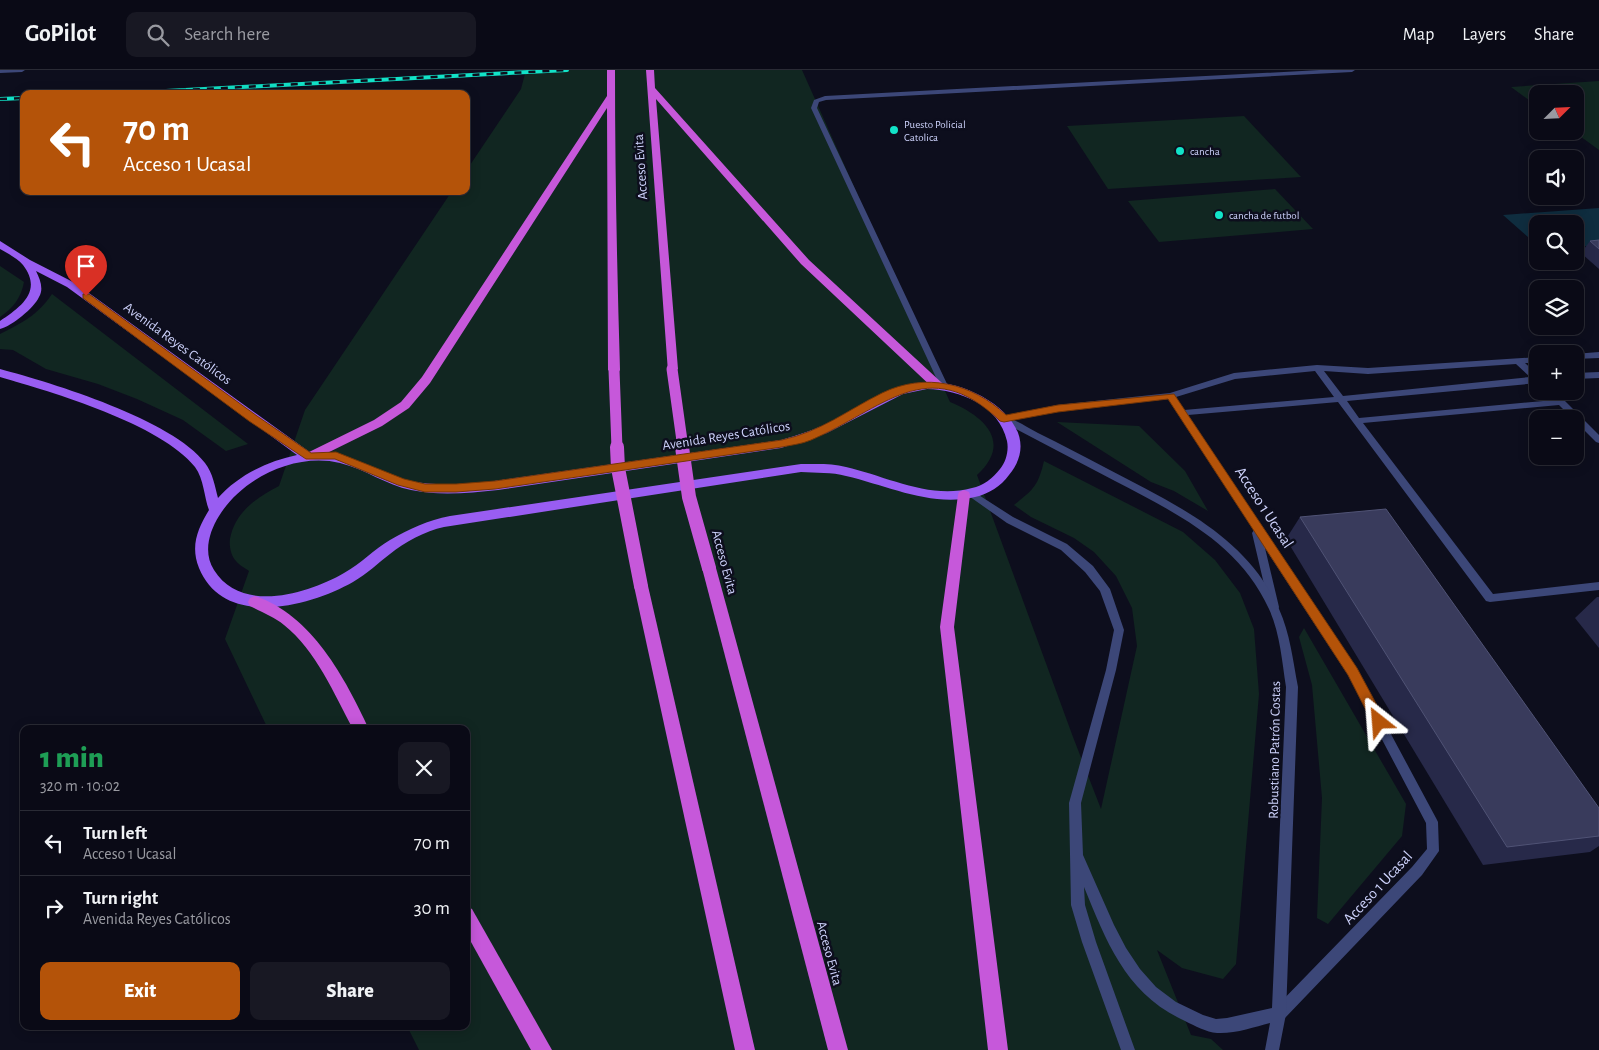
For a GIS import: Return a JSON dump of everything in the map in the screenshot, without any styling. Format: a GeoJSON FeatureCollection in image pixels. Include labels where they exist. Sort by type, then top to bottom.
{"type":"FeatureCollection","features":[{"type":"Feature","properties":{"kind":"highway","name":"Acceso Evita"},"geometry":{"type":"LineString","coordinates":[[611,70],[610,231],[618,468],[641,586],[745,1050]]}},
{"type":"Feature","properties":{"kind":"highway","name":"Acceso Evita"},"geometry":{"type":"LineString","coordinates":[[650,70],[672,369],[690,497],[838,1050]]}},
{"type":"Feature","properties":{"kind":"highway"},"geometry":{"type":"LineString","coordinates":[[652,89],[805,262],[941,386]]}},
{"type":"Feature","properties":{"kind":"highway"},"geometry":{"type":"LineString","coordinates":[[309,457],[378,423],[405,405],[426,380],[612,94]]}},
{"type":"Feature","properties":{"kind":"highway"},"geometry":{"type":"LineString","coordinates":[[968,494],[947,627],[998,1050]]}},
{"type":"Feature","properties":{"kind":"highway"},"geometry":{"type":"LineString","coordinates":[[256,602],[290,622],[306,640],[328,670],[359,725]]}},
{"type":"Feature","properties":{"kind":"highway"},"geometry":{"type":"LineString","coordinates":[[470,923],[542,1050]]}},
{"type":"Feature","properties":{"kind":"main road","name":"Avenida Reyes Católicos"},"geometry":{"type":"LineString","coordinates":[[0,244],[26,262],[71,285],[309,457]]}},
{"type":"Feature","properties":{"kind":"main road"},"geometry":{"type":"LineString","coordinates":[[0,326],[18,314],[35,296],[36,280],[26,262]]}},
{"type":"Feature","properties":{"kind":"main road"},"geometry":{"type":"LineString","coordinates":[[0,373],[56,390],[160,433],[186,450],[201,466],[215,510]]}},
{"type":"Feature","properties":{"kind":"main road","name":"Avenida Reyes Católicos"},"geometry":{"type":"LineString","coordinates":[[941,386],[967,392],[987,403],[1004,419],[1014,439],[1014,456],[1005,474],[991,486],[968,494],[945,496],[924,493],[844,470],[801,468],[714,481],[438,523],[397,542],[349,578],[325,590],[299,598],[256,602],[227,594],[209,576],[200,555],[203,533],[215,510],[248,478],[274,465],[309,457],[336,456],[402,482],[425,488],[456,488],[495,485],[750,449],[806,438],[838,423],[886,395],[908,387],[941,386]]}},
{"type":"Feature","properties":{"kind":"street"},"geometry":{"type":"LineString","coordinates":[[0,71],[22,70]]}},
{"type":"Feature","properties":{"kind":"street"},"geometry":{"type":"LineString","coordinates":[[941,386],[814,108],[816,101],[826,98],[1352,70]]}},
{"type":"Feature","properties":{"kind":"street"},"geometry":{"type":"LineString","coordinates":[[1584,356],[1599,355]]}},
{"type":"Feature","properties":{"kind":"street"},"geometry":{"type":"LineString","coordinates":[[1004,419],[1058,408],[1171,396],[1234,376],[1317,368],[1368,371],[1529,360]]}},
{"type":"Feature","properties":{"kind":"street"},"geometry":{"type":"LineString","coordinates":[[1518,361],[1529,371]]}},
{"type":"Feature","properties":{"kind":"street"},"geometry":{"type":"LineString","coordinates":[[1317,368],[1490,598],[1599,586]]}},
{"type":"Feature","properties":{"kind":"street"},"geometry":{"type":"LineString","coordinates":[[1584,376],[1599,375]]}},
{"type":"Feature","properties":{"kind":"street"},"geometry":{"type":"LineString","coordinates":[[1181,413],[1529,380]]}},
{"type":"Feature","properties":{"kind":"street","name":"Acceso 1 Ucasal"},"geometry":{"type":"LineString","coordinates":[[1171,396],[1352,672],[1432,822],[1433,852],[1279,1014]]}},
{"type":"Feature","properties":{"kind":"street"},"geometry":{"type":"LineString","coordinates":[[1357,421],[1562,402],[1599,440]]}},
{"type":"Feature","properties":{"kind":"street","name":"Robustiano Patrón Costas"},"geometry":{"type":"LineString","coordinates":[[1004,419],[1193,518],[1232,549],[1252,571],[1274,610],[1292,687],[1279,1014],[1272,1050]]}},
{"type":"Feature","properties":{"kind":"street"},"geometry":{"type":"LineString","coordinates":[[968,494],[1010,520],[1064,547],[1089,568],[1105,590],[1119,630],[1111,670],[1075,803],[1078,905],[1089,942],[1128,1050]]}},
{"type":"Feature","properties":{"kind":"street"},"geometry":{"type":"LineString","coordinates":[[1256,526],[1274,610]]}},
{"type":"Feature","properties":{"kind":"street"},"geometry":{"type":"LineString","coordinates":[[1077,855],[1110,931],[1135,976],[1151,992],[1185,1015],[1218,1026],[1279,1014]]}},
{"type":"Feature","properties":{"kind":"green space"},"geometry":{"type":"Polygon","coordinates":[[[526,70],[802,70],[950,402],[974,415],[990,431],[993,441],[993,452],[988,463],[977,475],[1101,809],[1137,646],[1132,608],[1116,576],[1094,552],[1074,538],[1031,517],[1014,505],[1037,482],[1044,461],[1183,532],[1215,560],[1240,593],[1254,629],[1259,694],[1236,964],[1223,979],[1182,968],[1157,950],[1191,1035],[1211,1039],[1223,1050],[419,1050],[409,1030],[470,1030],[470,725],[266,725],[225,639],[249,571],[234,559],[230,539],[237,521],[248,507],[279,486],[305,410],[449,195],[470,195],[470,165],[521,89],[526,70]]]}},
{"type":"Feature","properties":{"kind":"green space"},"geometry":{"type":"Polygon","coordinates":[[[1599,81],[1599,150],[1584,139],[1584,85],[1540,85],[1599,81]]]}},
{"type":"Feature","properties":{"kind":"green space"},"geometry":{"type":"Polygon","coordinates":[[[1529,86],[1529,100],[1511,87],[1529,86]]]}},
{"type":"Feature","properties":{"kind":"green space","name":"cancha"},"geometry":{"type":"Polygon","coordinates":[[[1244,116],[1301,177],[1108,189],[1067,126],[1244,116]]]}},
{"type":"Feature","properties":{"kind":"green space","name":"cancha de futbol"},"geometry":{"type":"Polygon","coordinates":[[[1275,189],[1313,229],[1159,242],[1128,201],[1275,189]]]}},
{"type":"Feature","properties":{"kind":"green space"},"geometry":{"type":"Polygon","coordinates":[[[0,266],[24,282],[16,302],[0,317],[0,266]]]}},
{"type":"Feature","properties":{"kind":"green space"},"geometry":{"type":"Polygon","coordinates":[[[52,294],[248,444],[226,451],[183,420],[137,399],[98,384],[46,369],[13,350],[0,349],[0,334],[29,318],[41,308],[52,294]]]}},
{"type":"Feature","properties":{"kind":"green space"},"geometry":{"type":"Polygon","coordinates":[[[1057,422],[1139,426],[1185,471],[1208,511],[1174,491],[1151,482],[1057,422]]]}},
{"type":"Feature","properties":{"kind":"green space"},"geometry":{"type":"Polygon","coordinates":[[[1304,628],[1406,804],[1402,836],[1328,924],[1317,918],[1322,798],[1312,685],[1299,637],[1304,628]]]}},
{"type":"Feature","properties":{"kind":"water"},"geometry":{"type":"Polygon","coordinates":[[[1599,208],[1599,245],[1584,246],[1584,215],[1529,215],[1529,238],[1503,215],[1599,208]]]}},
{"type":"Feature","properties":{"kind":"building"},"geometry":{"type":"Polygon","coordinates":[[[1599,240],[1599,249],[1590,241],[1599,240]]]}},
{"type":"Feature","properties":{"kind":"building"},"geometry":{"type":"Polygon","coordinates":[[[1386,509],[1599,808],[1599,836],[1507,847],[1300,517],[1386,509]]]}},
{"type":"Feature","properties":{"kind":"railway"},"geometry":{"type":"LineString","coordinates":[[185,90],[567,70]]}},
{"type":"Feature","properties":{"kind":"railway"},"geometry":{"type":"LineString","coordinates":[[0,99],[20,98]]}},
{"type":"Feature","properties":{"kind":"place","name":"Puesto Policial Catolica"},"geometry":{"type":"Point","coordinates":[894,130]}},
{"type":"Feature","properties":{"kind":"place","name":"cancha"},"geometry":{"type":"Point","coordinates":[1180,151]}},
{"type":"Feature","properties":{"kind":"place","name":"cancha de futbol"},"geometry":{"type":"Point","coordinates":[1219,215]}},
{"type":"Feature","properties":{"kind":"route"},"geometry":{"type":"LineString","coordinates":[[86,296],[309,457],[336,456],[358,463],[402,482],[425,488],[495,485],[782,444],[806,438],[838,423],[886,395],[908,387],[944,386],[967,392],[987,403],[1004,419],[1058,408],[1171,396],[1352,672],[1379,722]]}}]}
